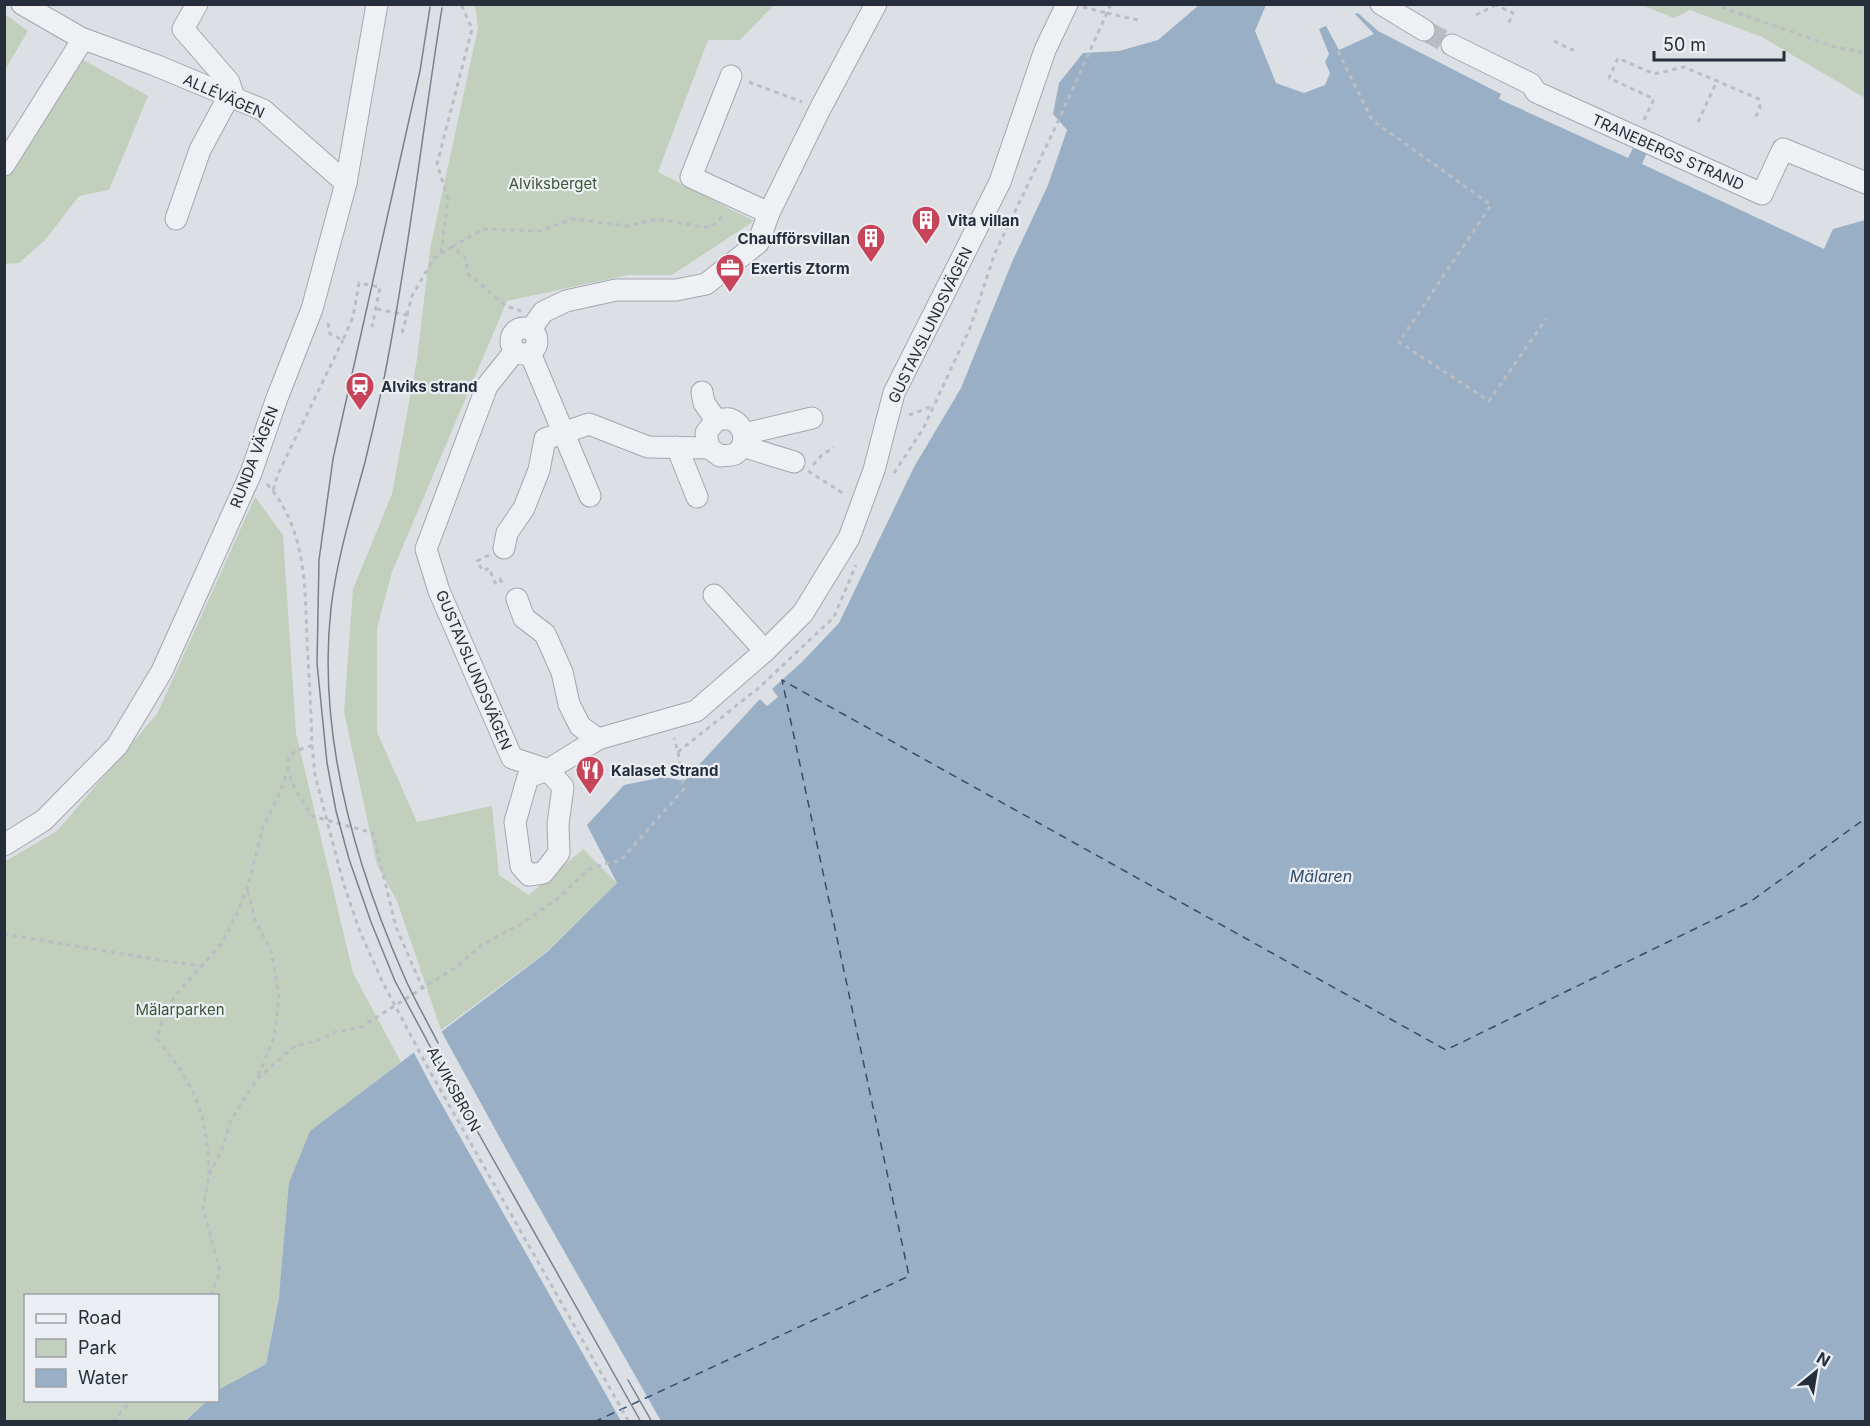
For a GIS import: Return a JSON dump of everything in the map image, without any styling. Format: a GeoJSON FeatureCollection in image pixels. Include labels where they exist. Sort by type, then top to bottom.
{"type":"FeatureCollection","features":[{"type":"Feature","properties":{"kind":"street","name":"ALLÉVÄGEN"},"geometry":{"type":"LineString","coordinates":[[22,4],[83,39],[155,65],[263,110],[346,183]]}},
{"type":"Feature","properties":{"kind":"street"},"geometry":{"type":"LineString","coordinates":[[176,219],[200,150],[232,97],[229,82],[183,29],[198,4]]}},
{"type":"Feature","properties":{"kind":"street","name":"RUNDA VÄGEN"},"geometry":{"type":"LineString","coordinates":[[4,845],[44,820],[117,746],[162,671],[251,473],[312,309],[346,183],[377,4]]}},
{"type":"Feature","properties":{"kind":"street","name":"GUSTAVSLUNDSVÄGEN"},"geometry":{"type":"LineString","coordinates":[[876,4],[769,213],[758,243],[706,284],[676,290],[616,290],[566,302],[543,312],[531,329],[521,327],[513,333],[510,343],[522,352],[487,386],[426,549],[439,591],[512,758],[548,770],[598,739],[696,711],[765,651],[803,613],[849,538],[874,470],[894,393],[1000,182],[1045,50],[1067,4]]}},
{"type":"Feature","properties":{"kind":"street"},"geometry":{"type":"LineString","coordinates":[[1381,4],[1424,30]]}},
{"type":"Feature","properties":{"kind":"street"},"geometry":{"type":"LineString","coordinates":[[4,165],[83,39]]}},
{"type":"Feature","properties":{"kind":"street","name":"TRANEBERGS STRAND"},"geometry":{"type":"LineString","coordinates":[[1452,45],[1531,84],[1536,92],[1762,194],[1783,149],[1866,183]]}},
{"type":"Feature","properties":{"kind":"street"},"geometry":{"type":"LineString","coordinates":[[731,76],[691,177],[769,213]]}},
{"type":"Feature","properties":{"kind":"street"},"geometry":{"type":"LineString","coordinates":[[522,352],[564,432],[590,496]]}},
{"type":"Feature","properties":{"kind":"street"},"geometry":{"type":"LineString","coordinates":[[702,392],[704,403],[716,420]]}},
{"type":"Feature","properties":{"kind":"street"},"geometry":{"type":"LineString","coordinates":[[709,448],[706,433],[716,420],[728,418],[739,424],[743,440]]}},
{"type":"Feature","properties":{"kind":"street"},"geometry":{"type":"LineString","coordinates":[[504,548],[507,533],[524,508],[539,470],[545,439],[589,424],[648,447],[709,448],[720,456],[734,454],[743,440],[812,418]]}},
{"type":"Feature","properties":{"kind":"street"},"geometry":{"type":"LineString","coordinates":[[743,440],[801,466]]}},
{"type":"Feature","properties":{"kind":"street"},"geometry":{"type":"LineString","coordinates":[[677,447],[697,497]]}},
{"type":"Feature","properties":{"kind":"street"},"geometry":{"type":"LineString","coordinates":[[511,594],[524,618],[545,634],[562,672],[569,704],[580,726],[598,739]]}},
{"type":"Feature","properties":{"kind":"street"},"geometry":{"type":"LineString","coordinates":[[714,595],[765,651]]}},
{"type":"Feature","properties":{"kind":"path"},"geometry":{"type":"LineString","coordinates":[[441,253],[448,199],[437,164],[472,29],[461,4]]}},
{"type":"Feature","properties":{"kind":"path"},"geometry":{"type":"LineString","coordinates":[[1073,4],[1138,20]]}},
{"type":"Feature","properties":{"kind":"path"},"geometry":{"type":"LineString","coordinates":[[1055,128],[1111,4]]}},
{"type":"Feature","properties":{"kind":"path"},"geometry":{"type":"LineString","coordinates":[[1713,4],[1835,47],[1866,53]]}},
{"type":"Feature","properties":{"kind":"path"},"geometry":{"type":"LineString","coordinates":[[1476,15],[1495,5],[1513,13],[1507,27]]}},
{"type":"Feature","properties":{"kind":"path"},"geometry":{"type":"LineString","coordinates":[[1554,41],[1572,50],[1574,47]]}},
{"type":"Feature","properties":{"kind":"path"},"geometry":{"type":"LineString","coordinates":[[1338,51],[1372,120],[1491,205],[1399,342],[1489,401],[1546,318]]}},
{"type":"Feature","properties":{"kind":"path"},"geometry":{"type":"LineString","coordinates":[[1636,138],[1654,99],[1609,78],[1618,58],[1654,74],[1684,67],[1759,99],[1760,108],[1754,120]]}},
{"type":"Feature","properties":{"kind":"path"},"geometry":{"type":"LineString","coordinates":[[731,76],[820,110]]}},
{"type":"Feature","properties":{"kind":"path"},"geometry":{"type":"LineString","coordinates":[[1698,122],[1717,81]]}},
{"type":"Feature","properties":{"kind":"path"},"geometry":{"type":"LineString","coordinates":[[402,333],[412,296],[434,258],[483,229],[540,231],[572,219],[628,226],[657,219],[710,228],[726,213],[735,197]]}},
{"type":"Feature","properties":{"kind":"path"},"geometry":{"type":"LineString","coordinates":[[452,247],[465,256],[468,274],[506,306]]}},
{"type":"Feature","properties":{"kind":"path"},"geometry":{"type":"LineString","coordinates":[[251,473],[273,490],[278,474],[353,317],[359,283],[380,287],[372,327]]}},
{"type":"Feature","properties":{"kind":"path"},"geometry":{"type":"LineString","coordinates":[[376,309],[407,315]]}},
{"type":"Feature","properties":{"kind":"path"},"geometry":{"type":"LineString","coordinates":[[330,334],[343,340]]}},
{"type":"Feature","properties":{"kind":"path"},"geometry":{"type":"LineString","coordinates":[[801,466],[834,447]]}},
{"type":"Feature","properties":{"kind":"path"},"geometry":{"type":"LineString","coordinates":[[801,466],[861,505]]}},
{"type":"Feature","properties":{"kind":"path","name":"ALVIKSBRON"},"geometry":{"type":"LineString","coordinates":[[273,490],[294,528],[304,570],[315,775],[327,827],[359,928],[382,981],[428,1068],[628,1422]]}},
{"type":"Feature","properties":{"kind":"path"},"geometry":{"type":"LineString","coordinates":[[504,548],[477,561],[483,571],[489,568],[495,583],[500,579],[511,594]]}},
{"type":"Feature","properties":{"kind":"path"},"geometry":{"type":"LineString","coordinates":[[312,745],[293,752],[288,759],[288,771],[294,787],[312,816],[373,833],[396,927],[423,989]]}},
{"type":"Feature","properties":{"kind":"path"},"geometry":{"type":"LineString","coordinates":[[257,1079],[295,1046],[316,1041],[336,1032],[361,1027],[423,989],[456,967],[483,944],[521,924],[557,899],[589,869],[620,861],[684,789],[678,752]]}},
{"type":"Feature","properties":{"kind":"path"},"geometry":{"type":"LineString","coordinates":[[212,1294],[220,1271],[203,1207],[209,1176],[207,1132],[196,1096],[178,1064],[157,1039],[163,1016],[175,996],[222,943],[247,890],[263,827],[288,771]]}},
{"type":"Feature","properties":{"kind":"path"},"geometry":{"type":"LineString","coordinates":[[209,1176],[222,1149],[231,1120],[257,1079],[274,1038],[279,997],[272,950],[255,920],[247,890]]}},
{"type":"Feature","properties":{"kind":"path"},"geometry":{"type":"LineString","coordinates":[[4,934],[203,966]]}},
{"type":"Feature","properties":{"kind":"path"},"geometry":{"type":"LineString","coordinates":[[113,1422],[132,1402]]}},
{"type":"Feature","properties":{"kind":"green space","name":"Alviksberget"},"geometry":{"type":"Polygon","coordinates":[[[475,5],[774,5],[740,40],[708,40],[658,172],[754,221],[672,275],[628,275],[507,301],[392,572],[377,628],[377,732],[417,822],[492,806],[499,875],[529,895],[583,849],[617,883],[546,952],[441,1030],[397,901],[377,865],[344,712],[353,589],[392,494],[417,359],[430,249],[478,28],[475,5]]]}},
{"type":"Feature","properties":{"kind":"green space"},"geometry":{"type":"Polygon","coordinates":[[[1641,5],[1865,5],[1865,98],[1762,37],[1690,10],[1674,18],[1641,5]]]}},
{"type":"Feature","properties":{"kind":"green space"},"geometry":{"type":"Polygon","coordinates":[[[5,14],[28,31],[5,70],[5,14]]]}},
{"type":"Feature","properties":{"kind":"green space"},"geometry":{"type":"Polygon","coordinates":[[[78,57],[148,96],[109,190],[79,196],[46,239],[19,263],[5,264],[4,170],[78,57]]]}},
{"type":"Feature","properties":{"kind":"green space","name":"Mälarparken"},"geometry":{"type":"Polygon","coordinates":[[[255,497],[283,535],[296,733],[353,973],[401,1062],[310,1131],[266,1364],[219,1390],[219,1294],[24,1294],[24,1402],[206,1402],[184,1421],[5,1421],[4,862],[57,831],[157,714],[255,497]]]}},
{"type":"Feature","properties":{"kind":"water","name":"Mälaren"},"geometry":{"type":"Polygon","coordinates":[[[1199,5],[1266,5],[1255,31],[1276,83],[1304,93],[1325,85],[1330,73],[1325,62],[1329,54],[1319,29],[1326,26],[1339,50],[1374,34],[1355,14],[1358,13],[1378,31],[1501,94],[1499,99],[1628,158],[1636,142],[1649,148],[1642,164],[1824,249],[1833,229],[1865,220],[1865,1421],[184,1422],[206,1402],[219,1402],[219,1389],[266,1364],[279,1297],[289,1183],[310,1131],[547,952],[617,883],[587,825],[624,785],[664,777],[684,781],[760,699],[767,706],[778,697],[772,689],[802,662],[839,623],[914,467],[961,388],[1012,262],[1048,185],[1067,130],[1053,114],[1059,83],[1083,53],[1119,51],[1158,40],[1199,5]]]}},
{"type":"Feature","properties":{"kind":"pier"},"geometry":{"type":"Polygon","coordinates":[[[439,1027],[661,1421],[621,1421],[433,1089],[412,1049],[439,1027]]]}},
{"type":"Feature","properties":{"kind":"ferry route"},"geometry":{"type":"LineString","coordinates":[[594,1422],[909,1276],[782,680],[1446,1050],[1750,902],[1866,818]]}},
{"type":"Feature","properties":{"kind":"tunnel"},"geometry":{"type":"LineString","coordinates":[[1424,30],[1452,45]]}},
{"type":"Feature","properties":{"kind":"tram line"},"geometry":{"type":"LineString","coordinates":[[430,7],[420,71],[333,459],[319,560],[317,663],[327,763],[336,811],[349,859],[395,981],[641,1422]]}},
{"type":"Feature","properties":{"kind":"tram line"},"geometry":{"type":"LineString","coordinates":[[438,1043],[408,985],[386,933],[355,843],[335,750],[329,703],[328,655],[331,608],[337,571],[377,412],[395,319],[442,8]]}},
{"type":"Feature","properties":{"kind":"tram line"},"geometry":{"type":"LineString","coordinates":[[628,1380],[652,1422]]}},
{"type":"Feature","properties":{"kind":"place","name":"Vita villan"},"geometry":{"type":"Point","coordinates":[926,246]}},
{"type":"Feature","properties":{"kind":"place","name":"Chaufförsvillan"},"geometry":{"type":"Point","coordinates":[871,264]}},
{"type":"Feature","properties":{"kind":"place","name":"Exertis Ztorm"},"geometry":{"type":"Point","coordinates":[730,294]}},
{"type":"Feature","properties":{"kind":"place","name":"Alviks strand"},"geometry":{"type":"Point","coordinates":[360,412]}},
{"type":"Feature","properties":{"kind":"place","name":"Kalaset Strand"},"geometry":{"type":"Point","coordinates":[590,796]}}]}
